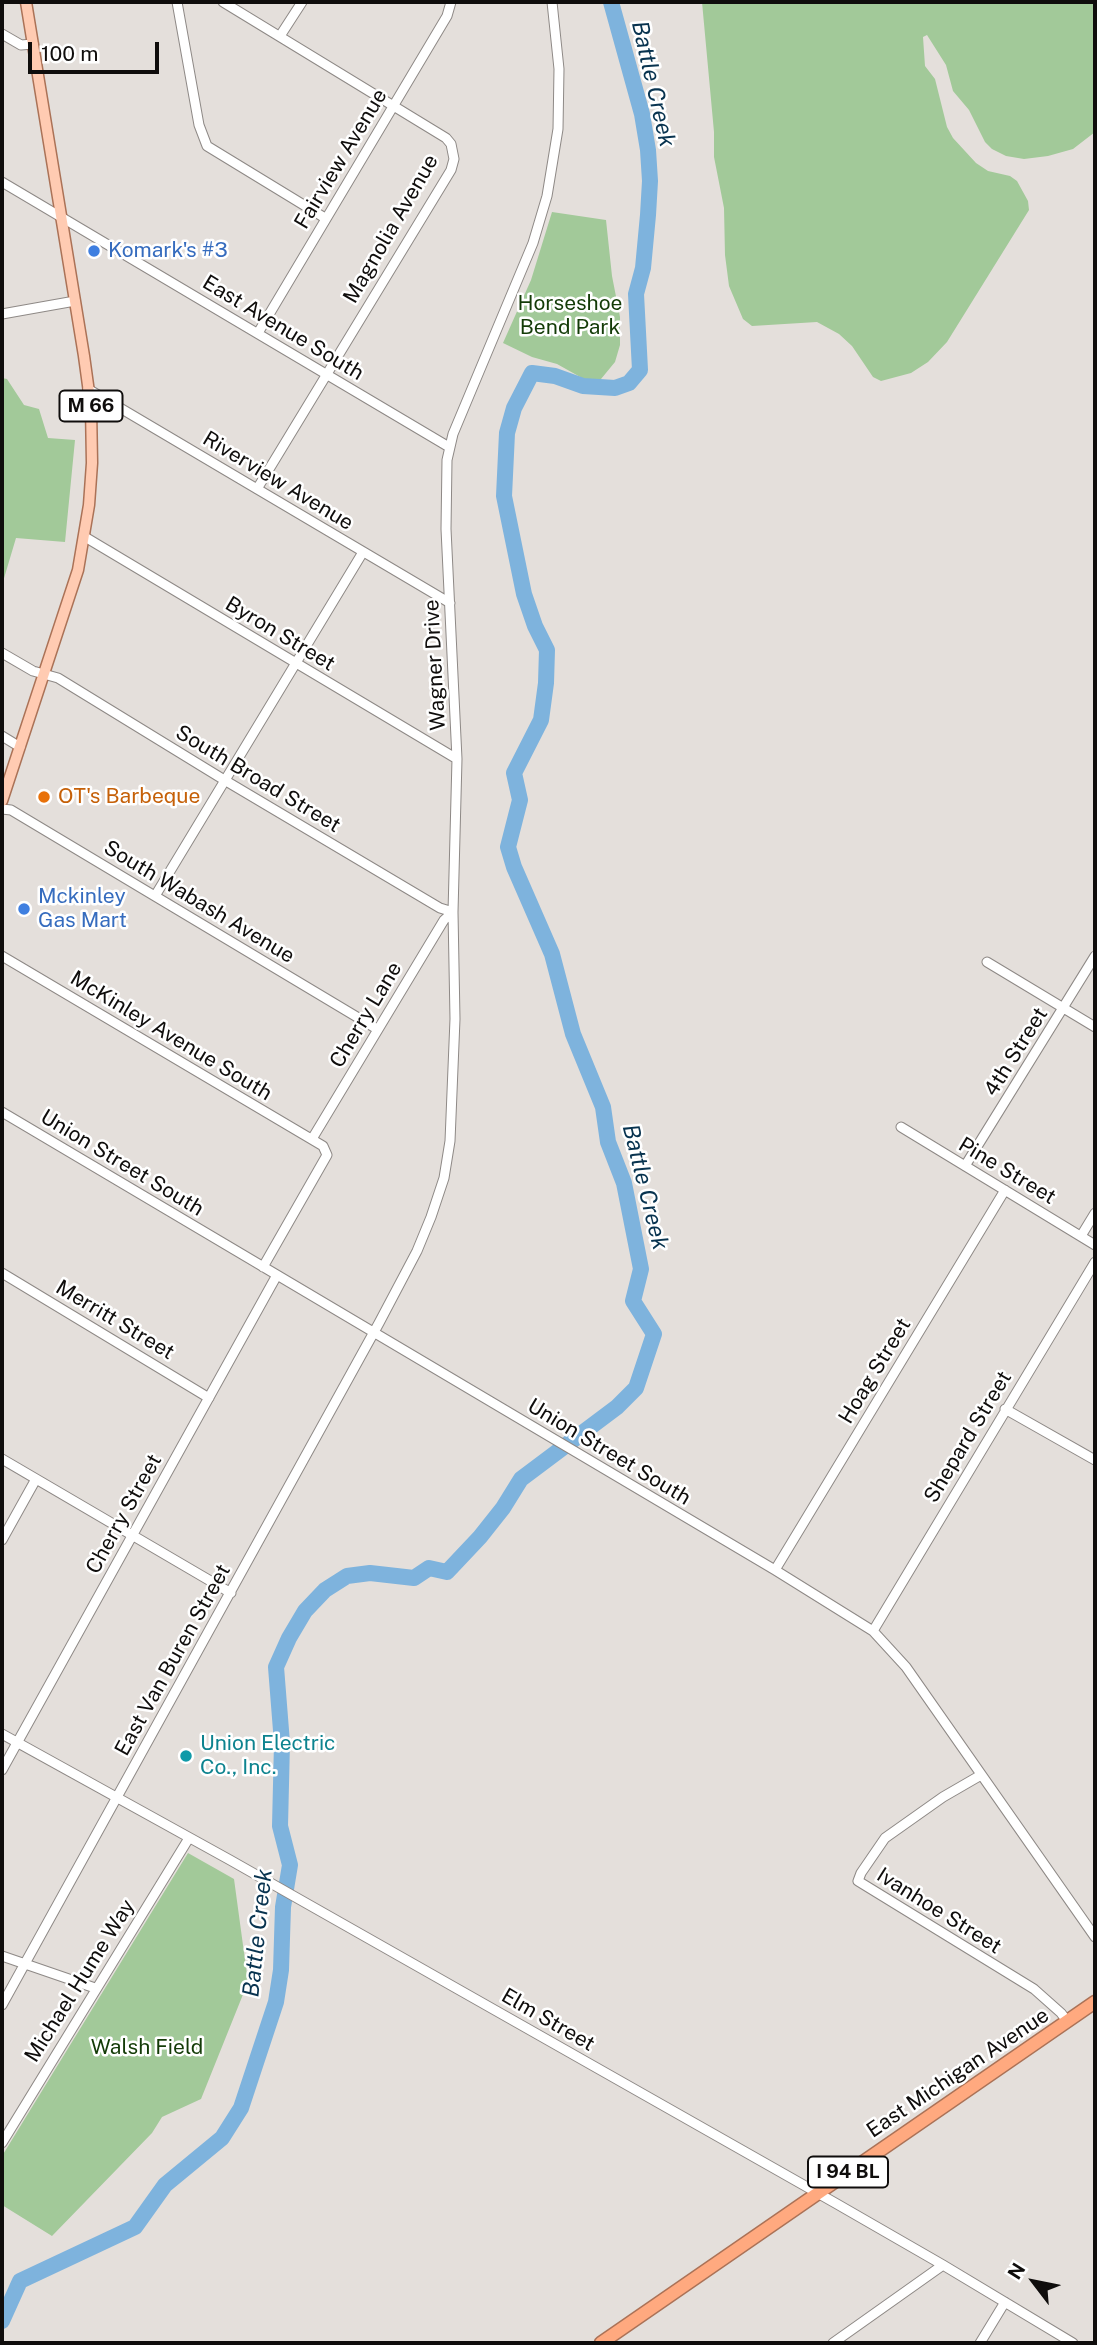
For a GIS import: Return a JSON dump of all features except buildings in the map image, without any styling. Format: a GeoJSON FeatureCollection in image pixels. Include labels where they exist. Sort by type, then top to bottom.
{"type":"FeatureCollection","features":[{"type":"Feature","properties":{"kind":"highway","name":"East Michigan Avenue"},"geometry":{"type":"LineString","coordinates":[[601,2343],[1095,2002]]}},
{"type":"Feature","properties":{"kind":"main road","name":"M 66"},"geometry":{"type":"LineString","coordinates":[[2,801],[68,608],[85,537],[92,463],[88,389],[26,2]]}},
{"type":"Feature","properties":{"kind":"street"},"geometry":{"type":"LineString","coordinates":[[177,2],[199,125],[207,146],[325,218]]}},
{"type":"Feature","properties":{"kind":"street","name":"Magnolia Avenue"},"geometry":{"type":"LineString","coordinates":[[223,2],[446,138],[451,144],[454,159],[451,170],[257,489]]}},
{"type":"Feature","properties":{"kind":"street"},"geometry":{"type":"LineString","coordinates":[[280,36],[302,2]]}},
{"type":"Feature","properties":{"kind":"street","name":"Fairview Avenue"},"geometry":{"type":"LineString","coordinates":[[258,333],[447,16],[451,2]]}},
{"type":"Feature","properties":{"kind":"street","name":"Wagner Drive"},"geometry":{"type":"LineString","coordinates":[[374,1332],[417,1251],[431,1217],[444,1178],[450,1141],[455,1019],[453,912],[457,759],[446,529],[449,447],[533,243],[547,197],[558,129],[559,69],[551,2]]}},
{"type":"Feature","properties":{"kind":"street"},"geometry":{"type":"LineString","coordinates":[[2,34],[21,45],[33,44]]}},
{"type":"Feature","properties":{"kind":"street","name":"East Avenue South"},"geometry":{"type":"LineString","coordinates":[[2,182],[449,447]]}},
{"type":"Feature","properties":{"kind":"street"},"geometry":{"type":"LineString","coordinates":[[2,314],[75,301]]}},
{"type":"Feature","properties":{"kind":"street","name":"Riverview Avenue"},"geometry":{"type":"LineString","coordinates":[[88,389],[450,603]]}},
{"type":"Feature","properties":{"kind":"street","name":"Byron Street"},"geometry":{"type":"LineString","coordinates":[[85,537],[457,759]]}},
{"type":"Feature","properties":{"kind":"street"},"geometry":{"type":"LineString","coordinates":[[155,896],[363,552]]}},
{"type":"Feature","properties":{"kind":"street","name":"South Broad Street"},"geometry":{"type":"LineString","coordinates":[[2,653],[33,671],[58,678],[440,908],[453,912]]}},
{"type":"Feature","properties":{"kind":"street"},"geometry":{"type":"LineString","coordinates":[[2,736],[20,747]]}},
{"type":"Feature","properties":{"kind":"street","name":"South Wabash Avenue"},"geometry":{"type":"LineString","coordinates":[[2,809],[11,810],[377,1030]]}},
{"type":"Feature","properties":{"kind":"street","name":"Cherry Lane"},"geometry":{"type":"LineString","coordinates":[[312,1139],[444,920],[453,912]]}},
{"type":"Feature","properties":{"kind":"street","name":"McKinley Avenue South"},"geometry":{"type":"LineString","coordinates":[[2,956],[323,1146],[327,1155],[263,1267]]}},
{"type":"Feature","properties":{"kind":"street","name":"4th Street"},"geometry":{"type":"LineString","coordinates":[[965,1166],[1095,956]]}},
{"type":"Feature","properties":{"kind":"street"},"geometry":{"type":"LineString","coordinates":[[987,962],[1095,1027]]}},
{"type":"Feature","properties":{"kind":"street","name":"Union Street South"},"geometry":{"type":"LineString","coordinates":[[2,1112],[775,1570],[873,1631],[906,1667],[1095,1937]]}},
{"type":"Feature","properties":{"kind":"street","name":"Pine Street"},"geometry":{"type":"LineString","coordinates":[[901,1127],[1095,1245]]}},
{"type":"Feature","properties":{"kind":"street","name":"Hoag Street"},"geometry":{"type":"LineString","coordinates":[[775,1570],[1005,1190]]}},
{"type":"Feature","properties":{"kind":"street"},"geometry":{"type":"LineString","coordinates":[[1081,1236],[1095,1213]]}},
{"type":"Feature","properties":{"kind":"street","name":"Shepard Street"},"geometry":{"type":"LineString","coordinates":[[873,1631],[1095,1262]]}},
{"type":"Feature","properties":{"kind":"street","name":"Merritt Street"},"geometry":{"type":"LineString","coordinates":[[2,1273],[209,1398]]}},
{"type":"Feature","properties":{"kind":"street","name":"Cherry Street"},"geometry":{"type":"LineString","coordinates":[[2,1770],[277,1275]]}},
{"type":"Feature","properties":{"kind":"street","name":"East Van Buren Street"},"geometry":{"type":"LineString","coordinates":[[2,2005],[374,1332]]}},
{"type":"Feature","properties":{"kind":"street"},"geometry":{"type":"LineString","coordinates":[[1005,1409],[1095,1460]]}},
{"type":"Feature","properties":{"kind":"street"},"geometry":{"type":"LineString","coordinates":[[2,1459],[230,1593]]}},
{"type":"Feature","properties":{"kind":"street"},"geometry":{"type":"LineString","coordinates":[[2,1540],[36,1479]]}},
{"type":"Feature","properties":{"kind":"street","name":"Elm Street"},"geometry":{"type":"LineString","coordinates":[[2,1734],[230,1860],[943,2265],[1073,2343]]}},
{"type":"Feature","properties":{"kind":"street","name":"Ivanhoe Street"},"geometry":{"type":"LineString","coordinates":[[981,1774],[885,1838],[860,1872],[858,1881],[1034,1989],[1067,2021]]}},
{"type":"Feature","properties":{"kind":"street","name":"Michael Hume Way"},"geometry":{"type":"LineString","coordinates":[[2,2143],[189,1838]]}},
{"type":"Feature","properties":{"kind":"street"},"geometry":{"type":"LineString","coordinates":[[2,1956],[95,1989]]}},
{"type":"Feature","properties":{"kind":"street"},"geometry":{"type":"LineString","coordinates":[[833,2343],[943,2265]]}},
{"type":"Feature","properties":{"kind":"street"},"geometry":{"type":"LineString","coordinates":[[980,2343],[1005,2302]]}},
{"type":"Feature","properties":{"kind":"green space"},"geometry":{"type":"Polygon","coordinates":[[[702,2],[1095,2],[1095,132],[1073,149],[1048,156],[1024,159],[1006,156],[992,149],[985,142],[969,110],[953,91],[946,65],[927,35],[923,37],[925,66],[935,79],[947,127],[953,138],[976,163],[988,171],[1010,176],[1017,181],[1028,201],[1029,210],[947,342],[928,362],[911,373],[881,381],[873,377],[852,346],[839,334],[817,322],[752,326],[743,319],[729,286],[724,208],[714,157],[702,2]]]}},
{"type":"Feature","properties":{"kind":"green space","name":"Horseshoe Bend Park"},"geometry":{"type":"Polygon","coordinates":[[[552,212],[606,220],[620,317],[620,345],[615,362],[601,379],[591,383],[557,364],[532,357],[503,343],[531,280],[552,212]]]}},
{"type":"Feature","properties":{"kind":"green space"},"geometry":{"type":"Polygon","coordinates":[[[2,378],[7,379],[24,405],[39,409],[48,438],[75,440],[65,542],[16,538],[2,585],[2,378]]]}},
{"type":"Feature","properties":{"kind":"green space","name":"Walsh Field"},"geometry":{"type":"Polygon","coordinates":[[[188,1853],[234,1879],[248,1982],[201,2099],[162,2117],[152,2133],[52,2236],[2,2205],[2,2156],[188,1853]]]}},
{"type":"Feature","properties":{"kind":"waterway","name":"Battle Creek"},"geometry":{"type":"LineString","coordinates":[[2,2321],[20,2281],[135,2227],[165,2185],[222,2138],[241,2108],[276,2002],[281,1970],[283,1907],[290,1865],[280,1826],[282,1743],[276,1667],[305,1611],[325,1590],[347,1576],[370,1573],[414,1578],[429,1568],[447,1572],[480,1537],[521,1479],[617,1407],[636,1388],[654,1334],[633,1301],[641,1269],[624,1183],[608,1142],[603,1107],[573,1034],[552,954],[508,847],[520,800],[514,773],[541,720],[547,650],[524,594],[504,496],[507,433],[514,408],[532,373],[555,376],[583,386],[615,388],[629,383],[640,370],[636,294],[643,268],[648,215],[648,150],[642,114],[611,2]]}},
{"type":"Feature","properties":{"kind":"place","name":"Komark's #3"},"geometry":{"type":"Point","coordinates":[94,251]}},
{"type":"Feature","properties":{"kind":"place","name":"OT's Barbeque"},"geometry":{"type":"Point","coordinates":[44,797]}},
{"type":"Feature","properties":{"kind":"place","name":"Mckinley Gas Mart"},"geometry":{"type":"Point","coordinates":[24,909]}},
{"type":"Feature","properties":{"kind":"place","name":"Union Electric Co., Inc."},"geometry":{"type":"Point","coordinates":[186,1756]}}]}
